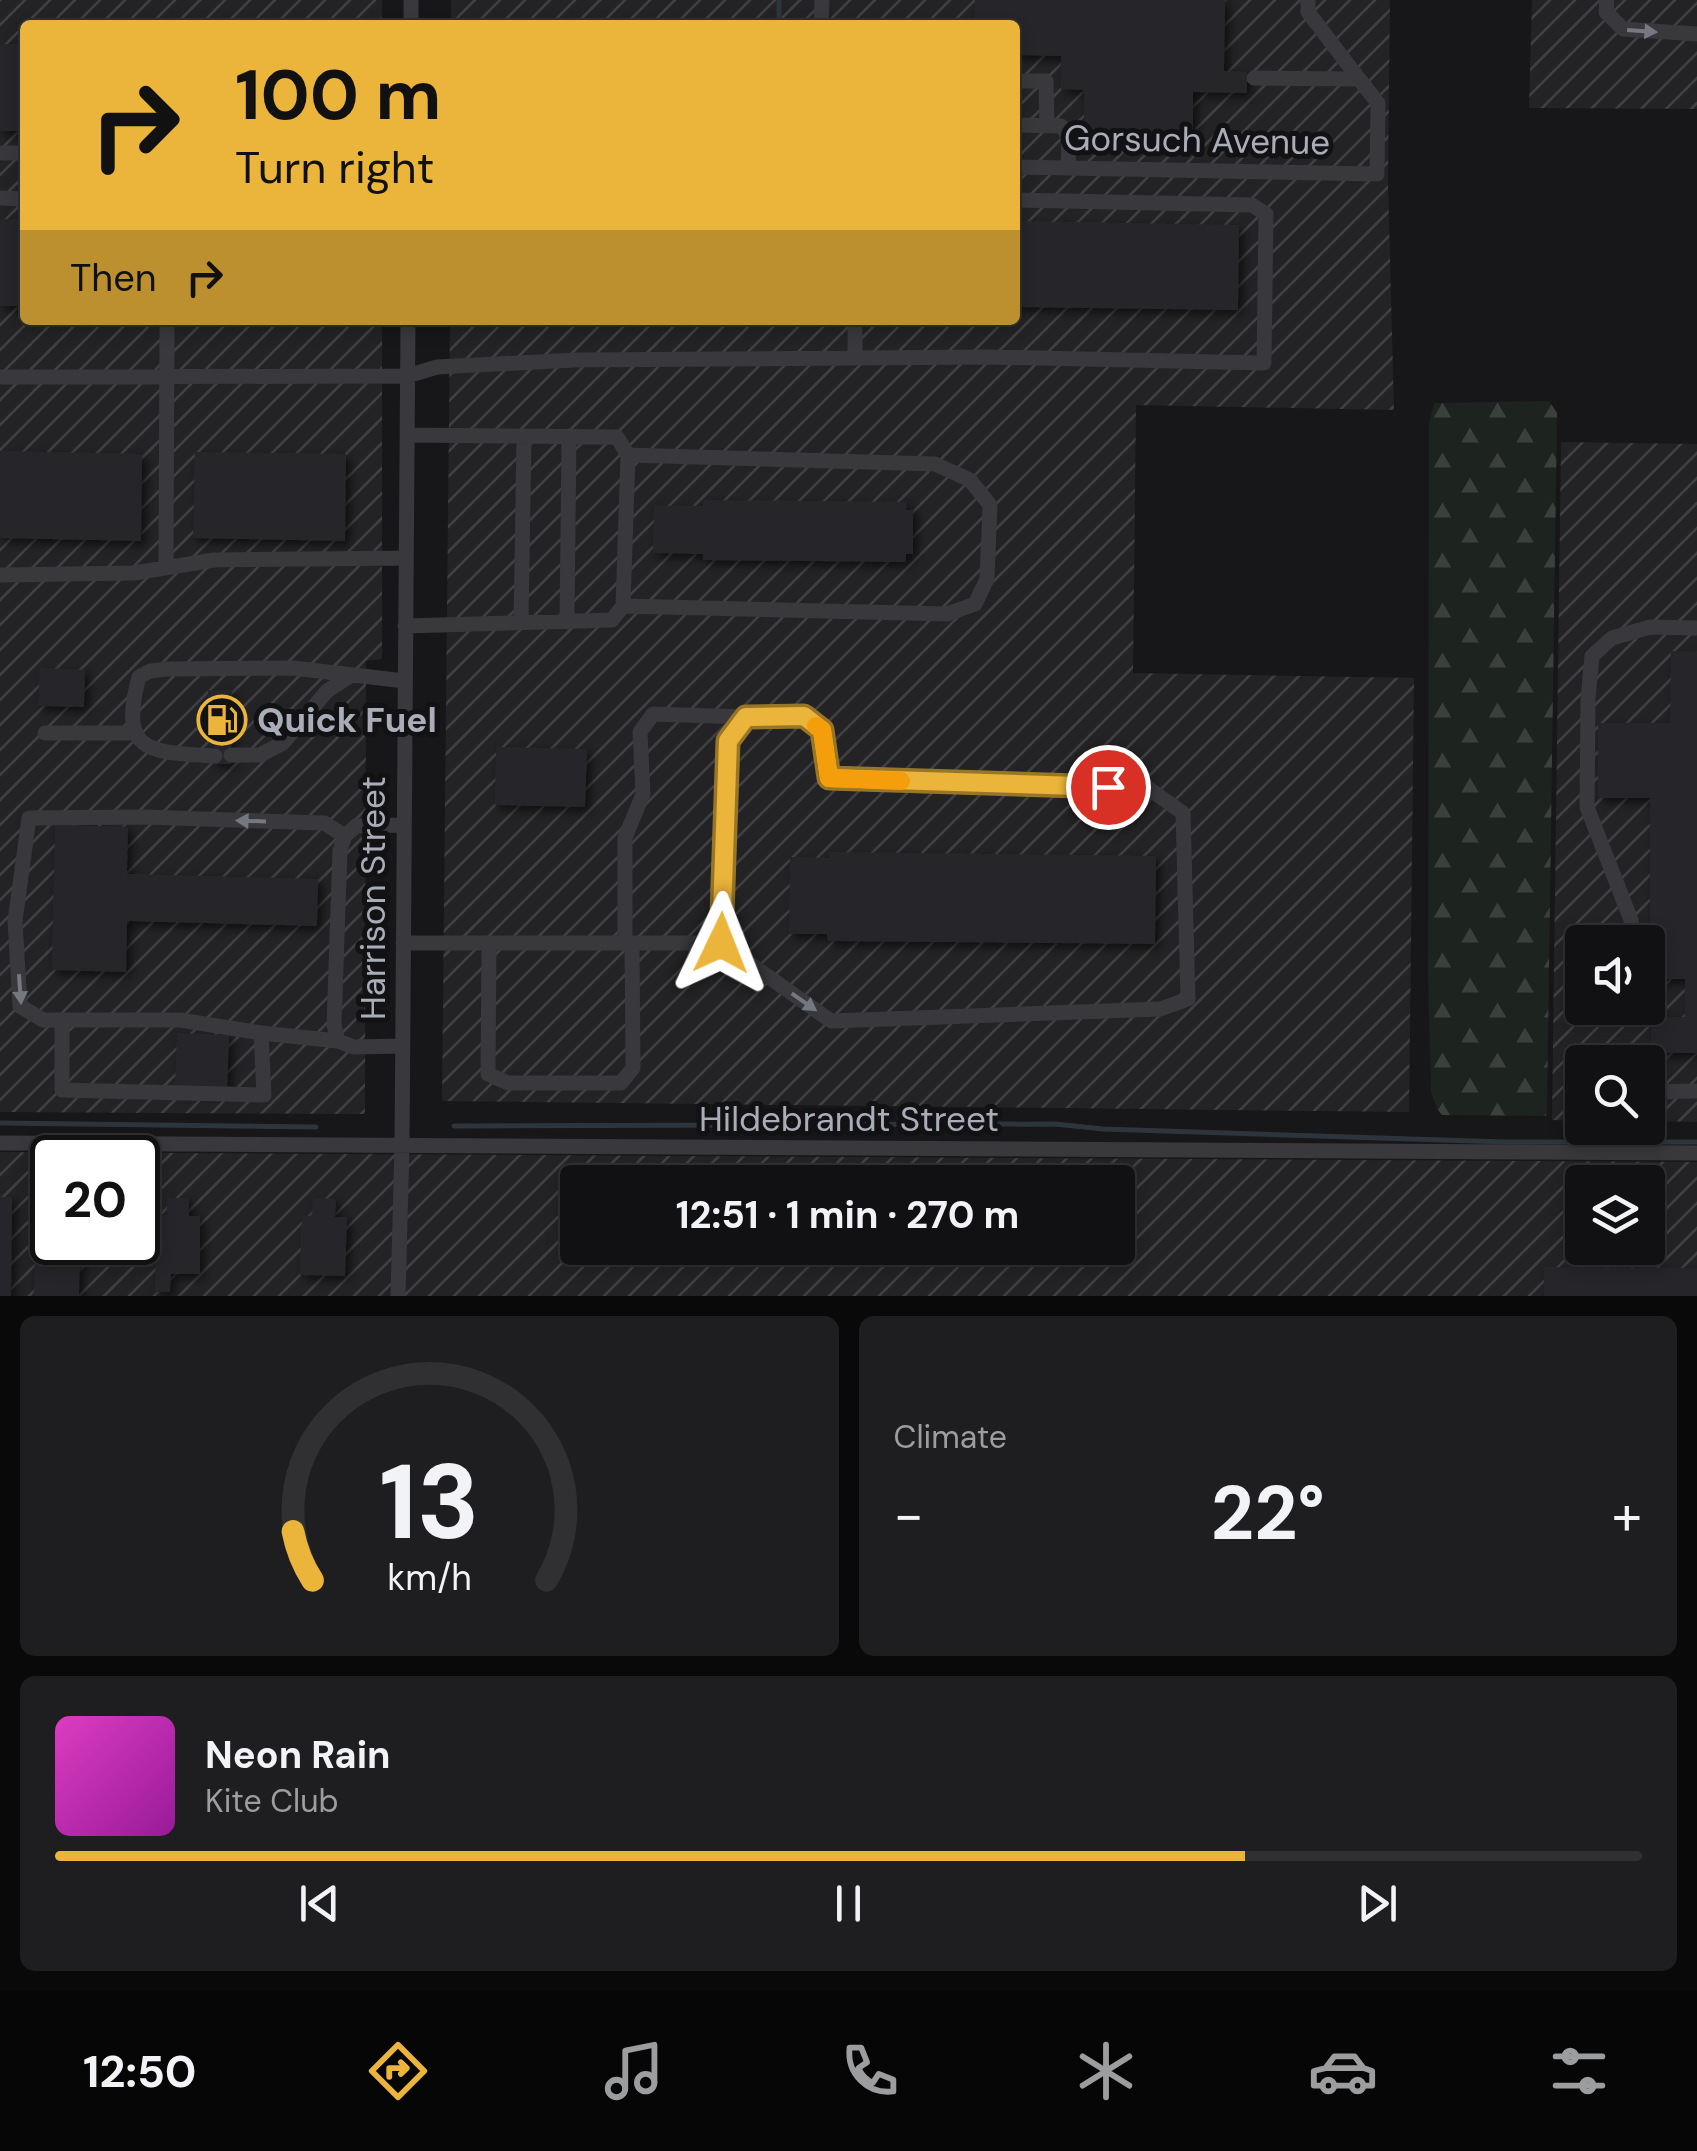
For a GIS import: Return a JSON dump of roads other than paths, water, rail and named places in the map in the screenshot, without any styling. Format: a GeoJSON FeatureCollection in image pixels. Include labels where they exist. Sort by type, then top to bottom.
{"type":"FeatureCollection","features":[{"type":"Feature","properties":{"kind":"street"},"geometry":{"type":"LineString","coordinates":[[1308,0],[1308,12],[1359,79]]}},
{"type":"Feature","properties":{"kind":"street"},"geometry":{"type":"LineString","coordinates":[[1606,0],[1606,12],[1623,29],[1697,34]]}},
{"type":"Feature","properties":{"kind":"street"},"geometry":{"type":"LineString","coordinates":[[1254,78],[1359,79]]}},
{"type":"Feature","properties":{"kind":"street","name":"Gorsuch Avenue"},"geometry":{"type":"LineString","coordinates":[[1020,167],[1377,174],[1378,103],[1359,79]]}},
{"type":"Feature","properties":{"kind":"street"},"geometry":{"type":"LineString","coordinates":[[1020,80],[1046,81],[1047,126]]}},
{"type":"Feature","properties":{"kind":"street"},"geometry":{"type":"LineString","coordinates":[[1020,125],[1060,126],[1066,130],[1068,168]]}},
{"type":"Feature","properties":{"kind":"street"},"geometry":{"type":"LineString","coordinates":[[0,377],[407,376],[437,367],[575,360],[988,357],[1264,362],[1266,214],[1252,206],[1020,200]]}},
{"type":"Feature","properties":{"kind":"street"},"geometry":{"type":"LineString","coordinates":[[166,568],[167,325]]}},
{"type":"Feature","properties":{"kind":"street","name":"Harrison Street"},"geometry":{"type":"LineString","coordinates":[[398,1296],[408,325]]}},
{"type":"Feature","properties":{"kind":"street"},"geometry":{"type":"LineString","coordinates":[[856,325],[856,358]]}},
{"type":"Feature","properties":{"kind":"street"},"geometry":{"type":"LineString","coordinates":[[406,626],[612,620],[623,606],[628,455],[617,436],[407,435]]}},
{"type":"Feature","properties":{"kind":"street"},"geometry":{"type":"LineString","coordinates":[[521,623],[524,436]]}},
{"type":"Feature","properties":{"kind":"street"},"geometry":{"type":"LineString","coordinates":[[567,622],[569,436]]}},
{"type":"Feature","properties":{"kind":"street"},"geometry":{"type":"LineString","coordinates":[[623,606],[947,614],[975,604],[987,579],[990,505],[970,480],[935,464],[628,455]]}},
{"type":"Feature","properties":{"kind":"street"},"geometry":{"type":"LineString","coordinates":[[0,575],[134,574],[214,560],[406,558]]}},
{"type":"Feature","properties":{"kind":"street"},"geometry":{"type":"LineString","coordinates":[[1632,925],[1587,807],[1592,656],[1612,638],[1650,628],[1697,628]]}},
{"type":"Feature","properties":{"kind":"street"},"geometry":{"type":"LineString","coordinates":[[350,676],[327,692],[282,743],[260,754],[168,753],[146,746],[134,733],[131,714],[135,692],[139,677],[150,672],[293,668],[405,682]]}},
{"type":"Feature","properties":{"kind":"street"},"geometry":{"type":"LineString","coordinates":[[403,944],[489,944],[628,944],[721,943],[831,1021],[1160,1009],[1188,999],[1183,813],[1148,788],[829,778],[822,730],[804,716],[653,714],[640,732],[643,794],[625,838],[628,944],[632,1068],[621,1083],[508,1082],[488,1074],[489,944]]}},
{"type":"Feature","properties":{"kind":"street"},"geometry":{"type":"LineString","coordinates":[[721,943],[728,741],[746,717]]}},
{"type":"Feature","properties":{"kind":"street"},"geometry":{"type":"LineString","coordinates":[[45,733],[134,733]]}},
{"type":"Feature","properties":{"kind":"street"},"geometry":{"type":"LineString","coordinates":[[345,836],[324,823],[29,818],[16,921],[20,1006],[43,1020],[180,1020],[338,1041],[354,1047],[402,1046]]}},
{"type":"Feature","properties":{"kind":"street"},"geometry":{"type":"LineString","coordinates":[[338,1041],[334,1025],[340,850],[345,836],[356,826],[404,825]]}},
{"type":"Feature","properties":{"kind":"street"},"geometry":{"type":"LineString","coordinates":[[62,1020],[62,1090],[264,1095],[262,1033]]}},
{"type":"Feature","properties":{"kind":"street"},"geometry":{"type":"LineString","coordinates":[[1665,1092],[1697,1092]]}},
{"type":"Feature","properties":{"kind":"street","name":"Hildebrandt Street"},"geometry":{"type":"LineString","coordinates":[[0,1143],[1697,1153]]}},
{"type":"Feature","properties":{"kind":"waterway"},"geometry":{"type":"LineString","coordinates":[[779,0],[779,20]]}},
{"type":"Feature","properties":{"kind":"waterway"},"geometry":{"type":"LineString","coordinates":[[0,1123],[316,1127]]}},
{"type":"Feature","properties":{"kind":"waterway"},"geometry":{"type":"LineString","coordinates":[[454,1126],[1055,1124],[1103,1129],[1505,1142],[1697,1142]]}},
{"type":"Feature","properties":{"kind":"place","name":"Quick Fuel"},"geometry":{"type":"Point","coordinates":[222,720]}}]}
